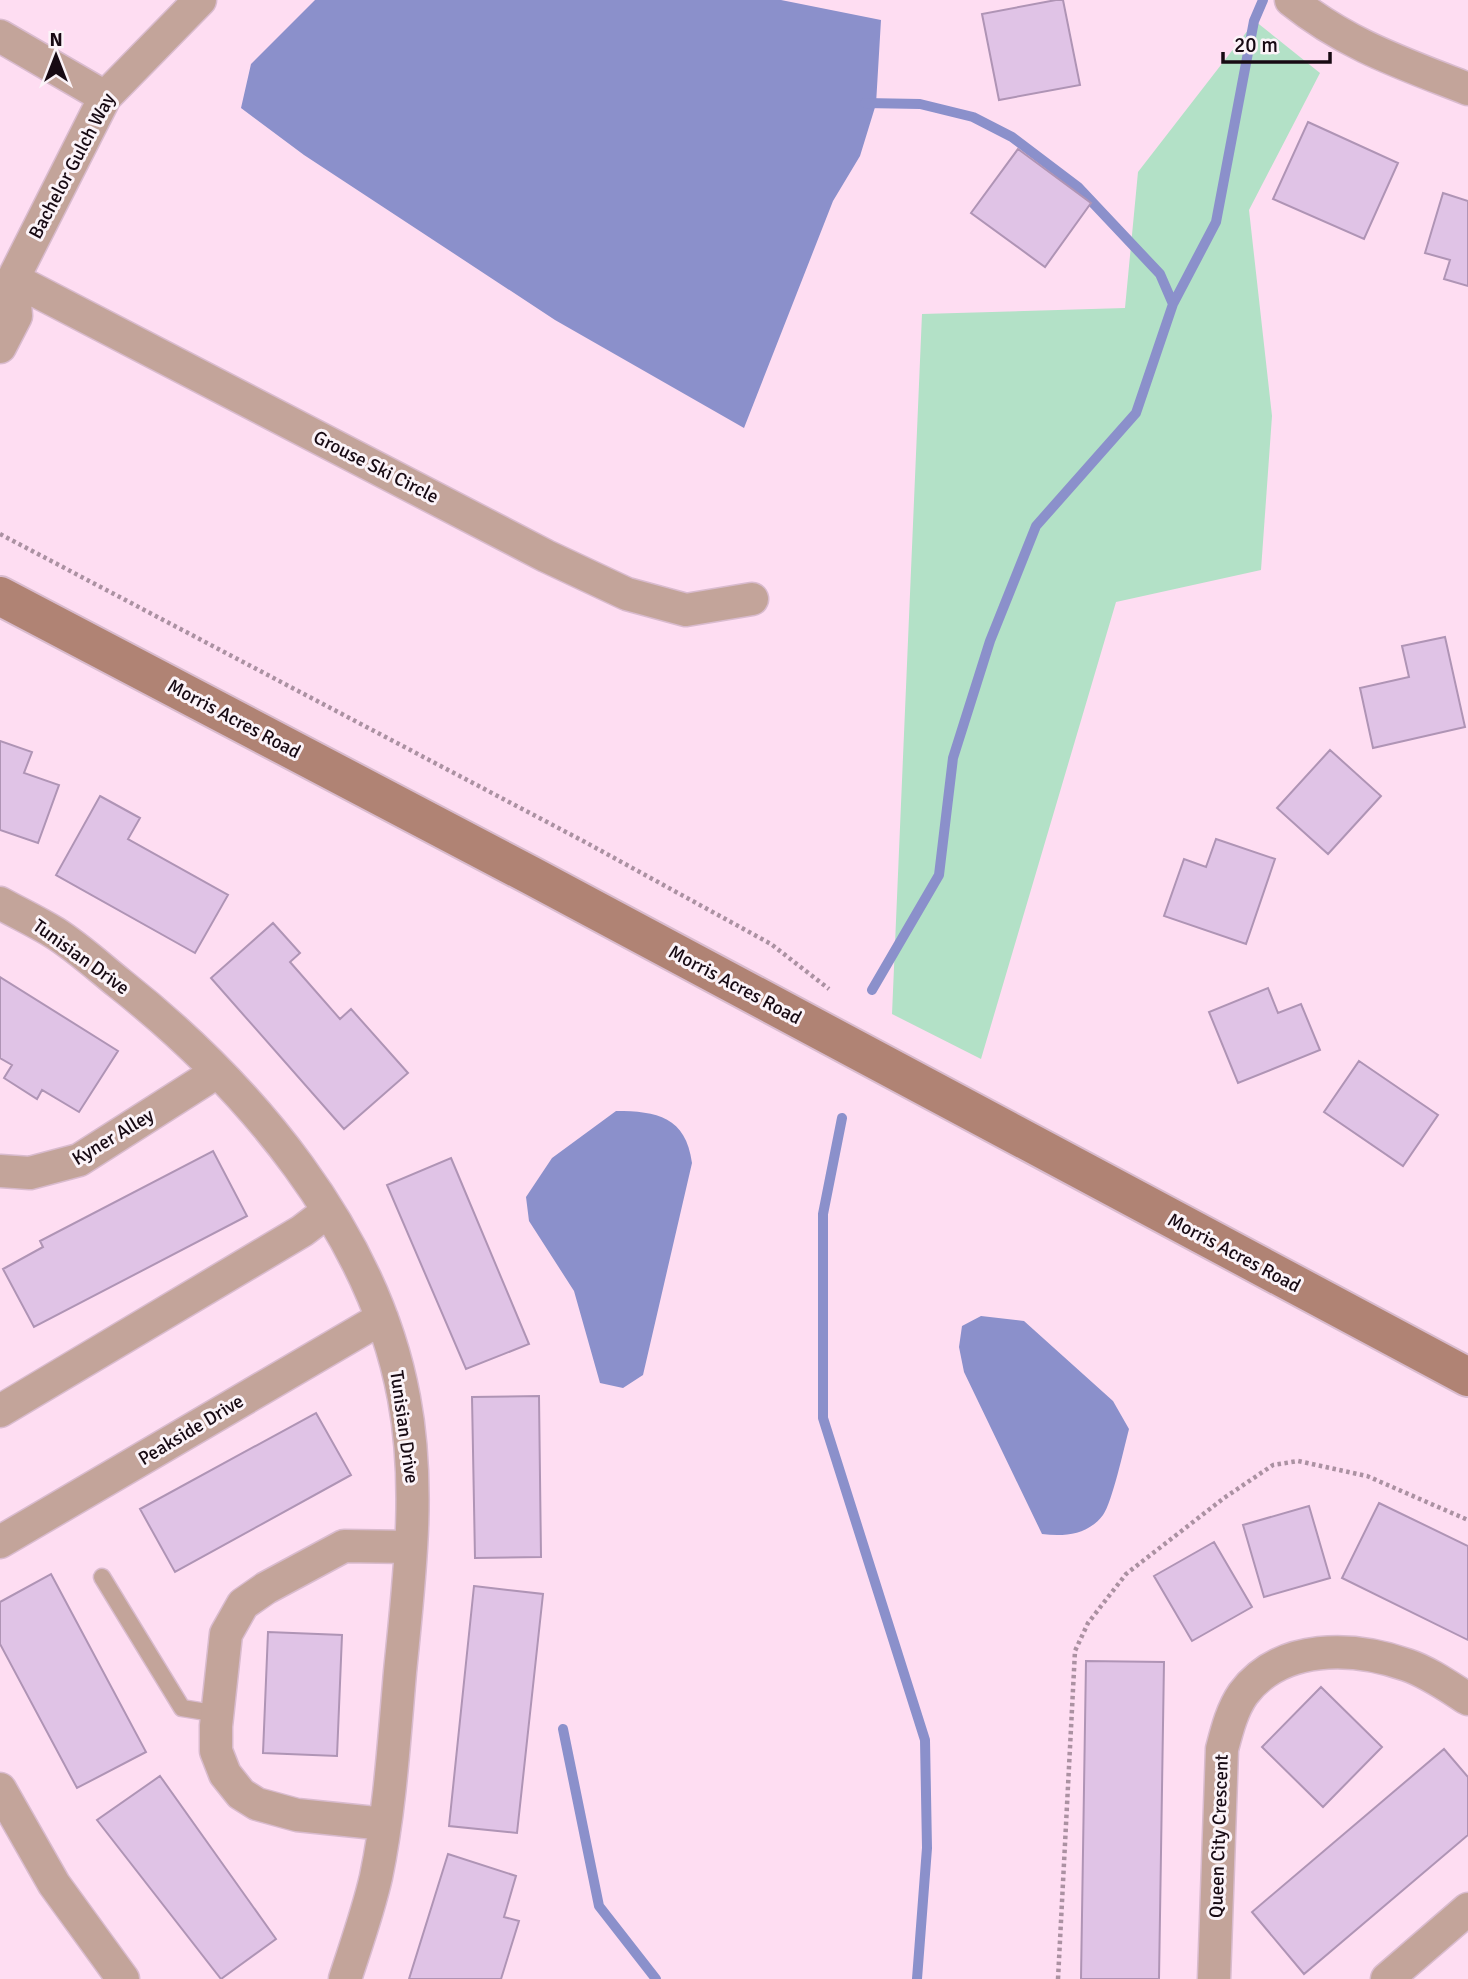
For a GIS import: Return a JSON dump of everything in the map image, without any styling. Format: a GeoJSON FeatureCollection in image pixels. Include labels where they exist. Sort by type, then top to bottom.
{"type":"FeatureCollection","features":[{"type":"Feature","properties":{"kind":"street","name":"Bachelor Gulch Way"},"geometry":{"type":"LineString","coordinates":[[4,280],[105,97],[200,0]]}},
{"type":"Feature","properties":{"kind":"street"},"geometry":{"type":"LineString","coordinates":[[1291,0],[1325,27],[1367,49],[1468,89]]}},
{"type":"Feature","properties":{"kind":"street"},"geometry":{"type":"LineString","coordinates":[[0,36],[105,97]]}},
{"type":"Feature","properties":{"kind":"street"},"geometry":{"type":"LineString","coordinates":[[0,347],[16,316],[4,280]]}},
{"type":"Feature","properties":{"kind":"street","name":"Grouse Ski Circle"},"geometry":{"type":"LineString","coordinates":[[4,280],[545,556],[627,594],[686,610],[752,598]]}},
{"type":"Feature","properties":{"kind":"street","name":"Morris Acres Road"},"geometry":{"type":"LineString","coordinates":[[0,596],[532,876],[1468,1377]]}},
{"type":"Feature","properties":{"kind":"street","name":"Tunisian Drive"},"geometry":{"type":"LineString","coordinates":[[0,903],[56,934],[105,971],[145,1003],[217,1072],[282,1147],[327,1212],[359,1264],[392,1347],[407,1422],[413,1490],[411,1547],[385,1824],[369,1902],[345,1979]]}},
{"type":"Feature","properties":{"kind":"street","name":"Kyner Alley"},"geometry":{"type":"LineString","coordinates":[[0,1171],[30,1173],[79,1160],[217,1072]]}},
{"type":"Feature","properties":{"kind":"street"},"geometry":{"type":"LineString","coordinates":[[0,1411],[302,1231],[327,1212]]}},
{"type":"Feature","properties":{"kind":"street","name":"Peakside Drive"},"geometry":{"type":"LineString","coordinates":[[0,1542],[382,1318]]}},
{"type":"Feature","properties":{"kind":"street"},"geometry":{"type":"LineString","coordinates":[[385,1824],[287,1813],[268,1808],[241,1794],[229,1782],[218,1759],[218,1714],[226,1634],[239,1610],[250,1598],[344,1546],[411,1547]]}},
{"type":"Feature","properties":{"kind":"street","name":"Queen City Crescent"},"geometry":{"type":"LineString","coordinates":[[1214,1979],[1222,1749],[1230,1720],[1243,1694],[1281,1663],[1312,1653],[1343,1651],[1409,1665],[1468,1699]]}},
{"type":"Feature","properties":{"kind":"street"},"geometry":{"type":"LineString","coordinates":[[0,1789],[54,1884],[123,1979]]}},
{"type":"Feature","properties":{"kind":"street"},"geometry":{"type":"LineString","coordinates":[[1387,1979],[1468,1909]]}},
{"type":"Feature","properties":{"kind":"lane"},"geometry":{"type":"LineString","coordinates":[[102,1577],[182,1708],[218,1714]]}},
{"type":"Feature","properties":{"kind":"path"},"geometry":{"type":"LineString","coordinates":[[0,534],[748,931],[771,944],[832,991]]}},
{"type":"Feature","properties":{"kind":"path"},"geometry":{"type":"LineString","coordinates":[[1058,1979],[1075,1651],[1102,1601],[1126,1574],[1224,1498],[1273,1465],[1287,1460],[1367,1476],[1468,1520]]}},
{"type":"Feature","properties":{"kind":"green space"},"geometry":{"type":"Polygon","coordinates":[[[1255,21],[1320,73],[1249,210],[1272,416],[1261,570],[1116,602],[981,1059],[892,1014],[922,314],[1125,308],[1138,172],[1255,21]]]}},
{"type":"Feature","properties":{"kind":"water"},"geometry":{"type":"Polygon","coordinates":[[[315,0],[781,0],[881,20],[876,104],[860,156],[833,201],[744,428],[555,320],[304,155],[241,108],[251,64],[315,0]]]}},
{"type":"Feature","properties":{"kind":"water"},"geometry":{"type":"Polygon","coordinates":[[[616,1111],[656,1115],[676,1126],[689,1148],[692,1163],[643,1375],[623,1388],[600,1383],[574,1291],[529,1221],[526,1197],[552,1158],[616,1111]]]}},
{"type":"Feature","properties":{"kind":"water"},"geometry":{"type":"Polygon","coordinates":[[[981,1316],[1024,1321],[1113,1401],[1129,1429],[1106,1509],[1097,1522],[1083,1531],[1067,1535],[1042,1534],[964,1372],[959,1347],[962,1326],[981,1316]]]}},
{"type":"Feature","properties":{"kind":"building"},"geometry":{"type":"Polygon","coordinates":[[[1063,0],[1080,85],[999,100],[982,14],[1063,0]]]}},
{"type":"Feature","properties":{"kind":"building"},"geometry":{"type":"Polygon","coordinates":[[[1308,122],[1398,163],[1364,239],[1273,199],[1308,122]]]}},
{"type":"Feature","properties":{"kind":"building"},"geometry":{"type":"Polygon","coordinates":[[[1018,149],[1091,203],[1045,267],[971,213],[1018,149]]]}},
{"type":"Feature","properties":{"kind":"building"},"geometry":{"type":"Polygon","coordinates":[[[1443,193],[1468,201],[1468,286],[1444,279],[1450,260],[1425,253],[1443,193]]]}},
{"type":"Feature","properties":{"kind":"building"},"geometry":{"type":"Polygon","coordinates":[[[1445,637],[1465,727],[1373,748],[1360,688],[1409,677],[1402,646],[1445,637]]]}},
{"type":"Feature","properties":{"kind":"building"},"geometry":{"type":"Polygon","coordinates":[[[0,741],[32,752],[24,773],[59,785],[38,843],[0,830],[0,741]]]}},
{"type":"Feature","properties":{"kind":"building"},"geometry":{"type":"Polygon","coordinates":[[[1330,750],[1381,796],[1328,854],[1277,808],[1330,750]]]}},
{"type":"Feature","properties":{"kind":"building"},"geometry":{"type":"Polygon","coordinates":[[[100,796],[140,818],[128,839],[228,895],[195,953],[56,875],[100,796]]]}},
{"type":"Feature","properties":{"kind":"building"},"geometry":{"type":"Polygon","coordinates":[[[1216,839],[1275,859],[1246,944],[1164,916],[1184,859],[1206,867],[1216,839]]]}},
{"type":"Feature","properties":{"kind":"building"},"geometry":{"type":"Polygon","coordinates":[[[273,923],[300,953],[290,962],[340,1019],[351,1009],[408,1073],[344,1129],[211,978],[273,923]]]}},
{"type":"Feature","properties":{"kind":"building"},"geometry":{"type":"Polygon","coordinates":[[[0,977],[118,1051],[79,1112],[42,1090],[37,1099],[4,1078],[12,1065],[0,1058],[0,977]]]}},
{"type":"Feature","properties":{"kind":"building"},"geometry":{"type":"Polygon","coordinates":[[[1268,988],[1278,1013],[1301,1004],[1320,1050],[1238,1083],[1209,1012],[1268,988]]]}},
{"type":"Feature","properties":{"kind":"building"},"geometry":{"type":"Polygon","coordinates":[[[1359,1061],[1438,1115],[1403,1166],[1324,1112],[1359,1061]]]}},
{"type":"Feature","properties":{"kind":"building"},"geometry":{"type":"Polygon","coordinates":[[[213,1151],[247,1216],[34,1327],[3,1269],[43,1247],[40,1241],[213,1151]]]}},
{"type":"Feature","properties":{"kind":"building"},"geometry":{"type":"Polygon","coordinates":[[[451,1158],[529,1344],[466,1369],[387,1185],[451,1158]]]}},
{"type":"Feature","properties":{"kind":"building"},"geometry":{"type":"Polygon","coordinates":[[[539,1396],[541,1557],[475,1558],[472,1397],[539,1396]]]}},
{"type":"Feature","properties":{"kind":"building"},"geometry":{"type":"Polygon","coordinates":[[[316,1413],[351,1475],[175,1572],[140,1509],[316,1413]]]}},
{"type":"Feature","properties":{"kind":"building"},"geometry":{"type":"Polygon","coordinates":[[[1379,1503],[1468,1546],[1468,1640],[1342,1578],[1379,1503]]]}},
{"type":"Feature","properties":{"kind":"building"},"geometry":{"type":"Polygon","coordinates":[[[1309,1506],[1330,1578],[1264,1597],[1243,1525],[1309,1506]]]}},
{"type":"Feature","properties":{"kind":"building"},"geometry":{"type":"Polygon","coordinates":[[[1214,1542],[1252,1607],[1192,1641],[1154,1576],[1214,1542]]]}},
{"type":"Feature","properties":{"kind":"building"},"geometry":{"type":"Polygon","coordinates":[[[51,1574],[146,1752],[77,1788],[0,1644],[0,1602],[51,1574]]]}},
{"type":"Feature","properties":{"kind":"building"},"geometry":{"type":"Polygon","coordinates":[[[474,1586],[543,1594],[517,1833],[449,1826],[474,1586]]]}},
{"type":"Feature","properties":{"kind":"building"},"geometry":{"type":"Polygon","coordinates":[[[268,1632],[342,1635],[337,1756],[263,1753],[268,1632]]]}},
{"type":"Feature","properties":{"kind":"building"},"geometry":{"type":"Polygon","coordinates":[[[1086,1661],[1164,1662],[1159,1979],[1081,1979],[1086,1661]]]}},
{"type":"Feature","properties":{"kind":"building"},"geometry":{"type":"Polygon","coordinates":[[[1321,1687],[1382,1747],[1323,1807],[1262,1747],[1321,1687]]]}},
{"type":"Feature","properties":{"kind":"building"},"geometry":{"type":"Polygon","coordinates":[[[1444,1749],[1468,1777],[1468,1835],[1304,1974],[1252,1912],[1444,1749]]]}},
{"type":"Feature","properties":{"kind":"building"},"geometry":{"type":"Polygon","coordinates":[[[160,1776],[276,1939],[221,1979],[97,1820],[160,1776]]]}},
{"type":"Feature","properties":{"kind":"building"},"geometry":{"type":"Polygon","coordinates":[[[448,1854],[516,1876],[504,1917],[519,1921],[501,1979],[409,1979],[448,1854]]]}},
{"type":"Feature","properties":{"kind":"waterway"},"geometry":{"type":"LineString","coordinates":[[872,990],[939,875],[953,758],[990,641],[1036,526],[1136,413],[1173,304],[1216,222],[1254,21],[1263,0]]}},
{"type":"Feature","properties":{"kind":"waterway"},"geometry":{"type":"LineString","coordinates":[[865,103],[920,104],[973,117],[1012,137],[1078,187],[1160,274],[1173,304]]}},
{"type":"Feature","properties":{"kind":"waterway"},"geometry":{"type":"LineString","coordinates":[[842,1118],[823,1214],[823,1418],[925,1740],[927,1848],[917,1979]]}},
{"type":"Feature","properties":{"kind":"waterway"},"geometry":{"type":"LineString","coordinates":[[563,1729],[599,1906],[656,1979]]}}]}
